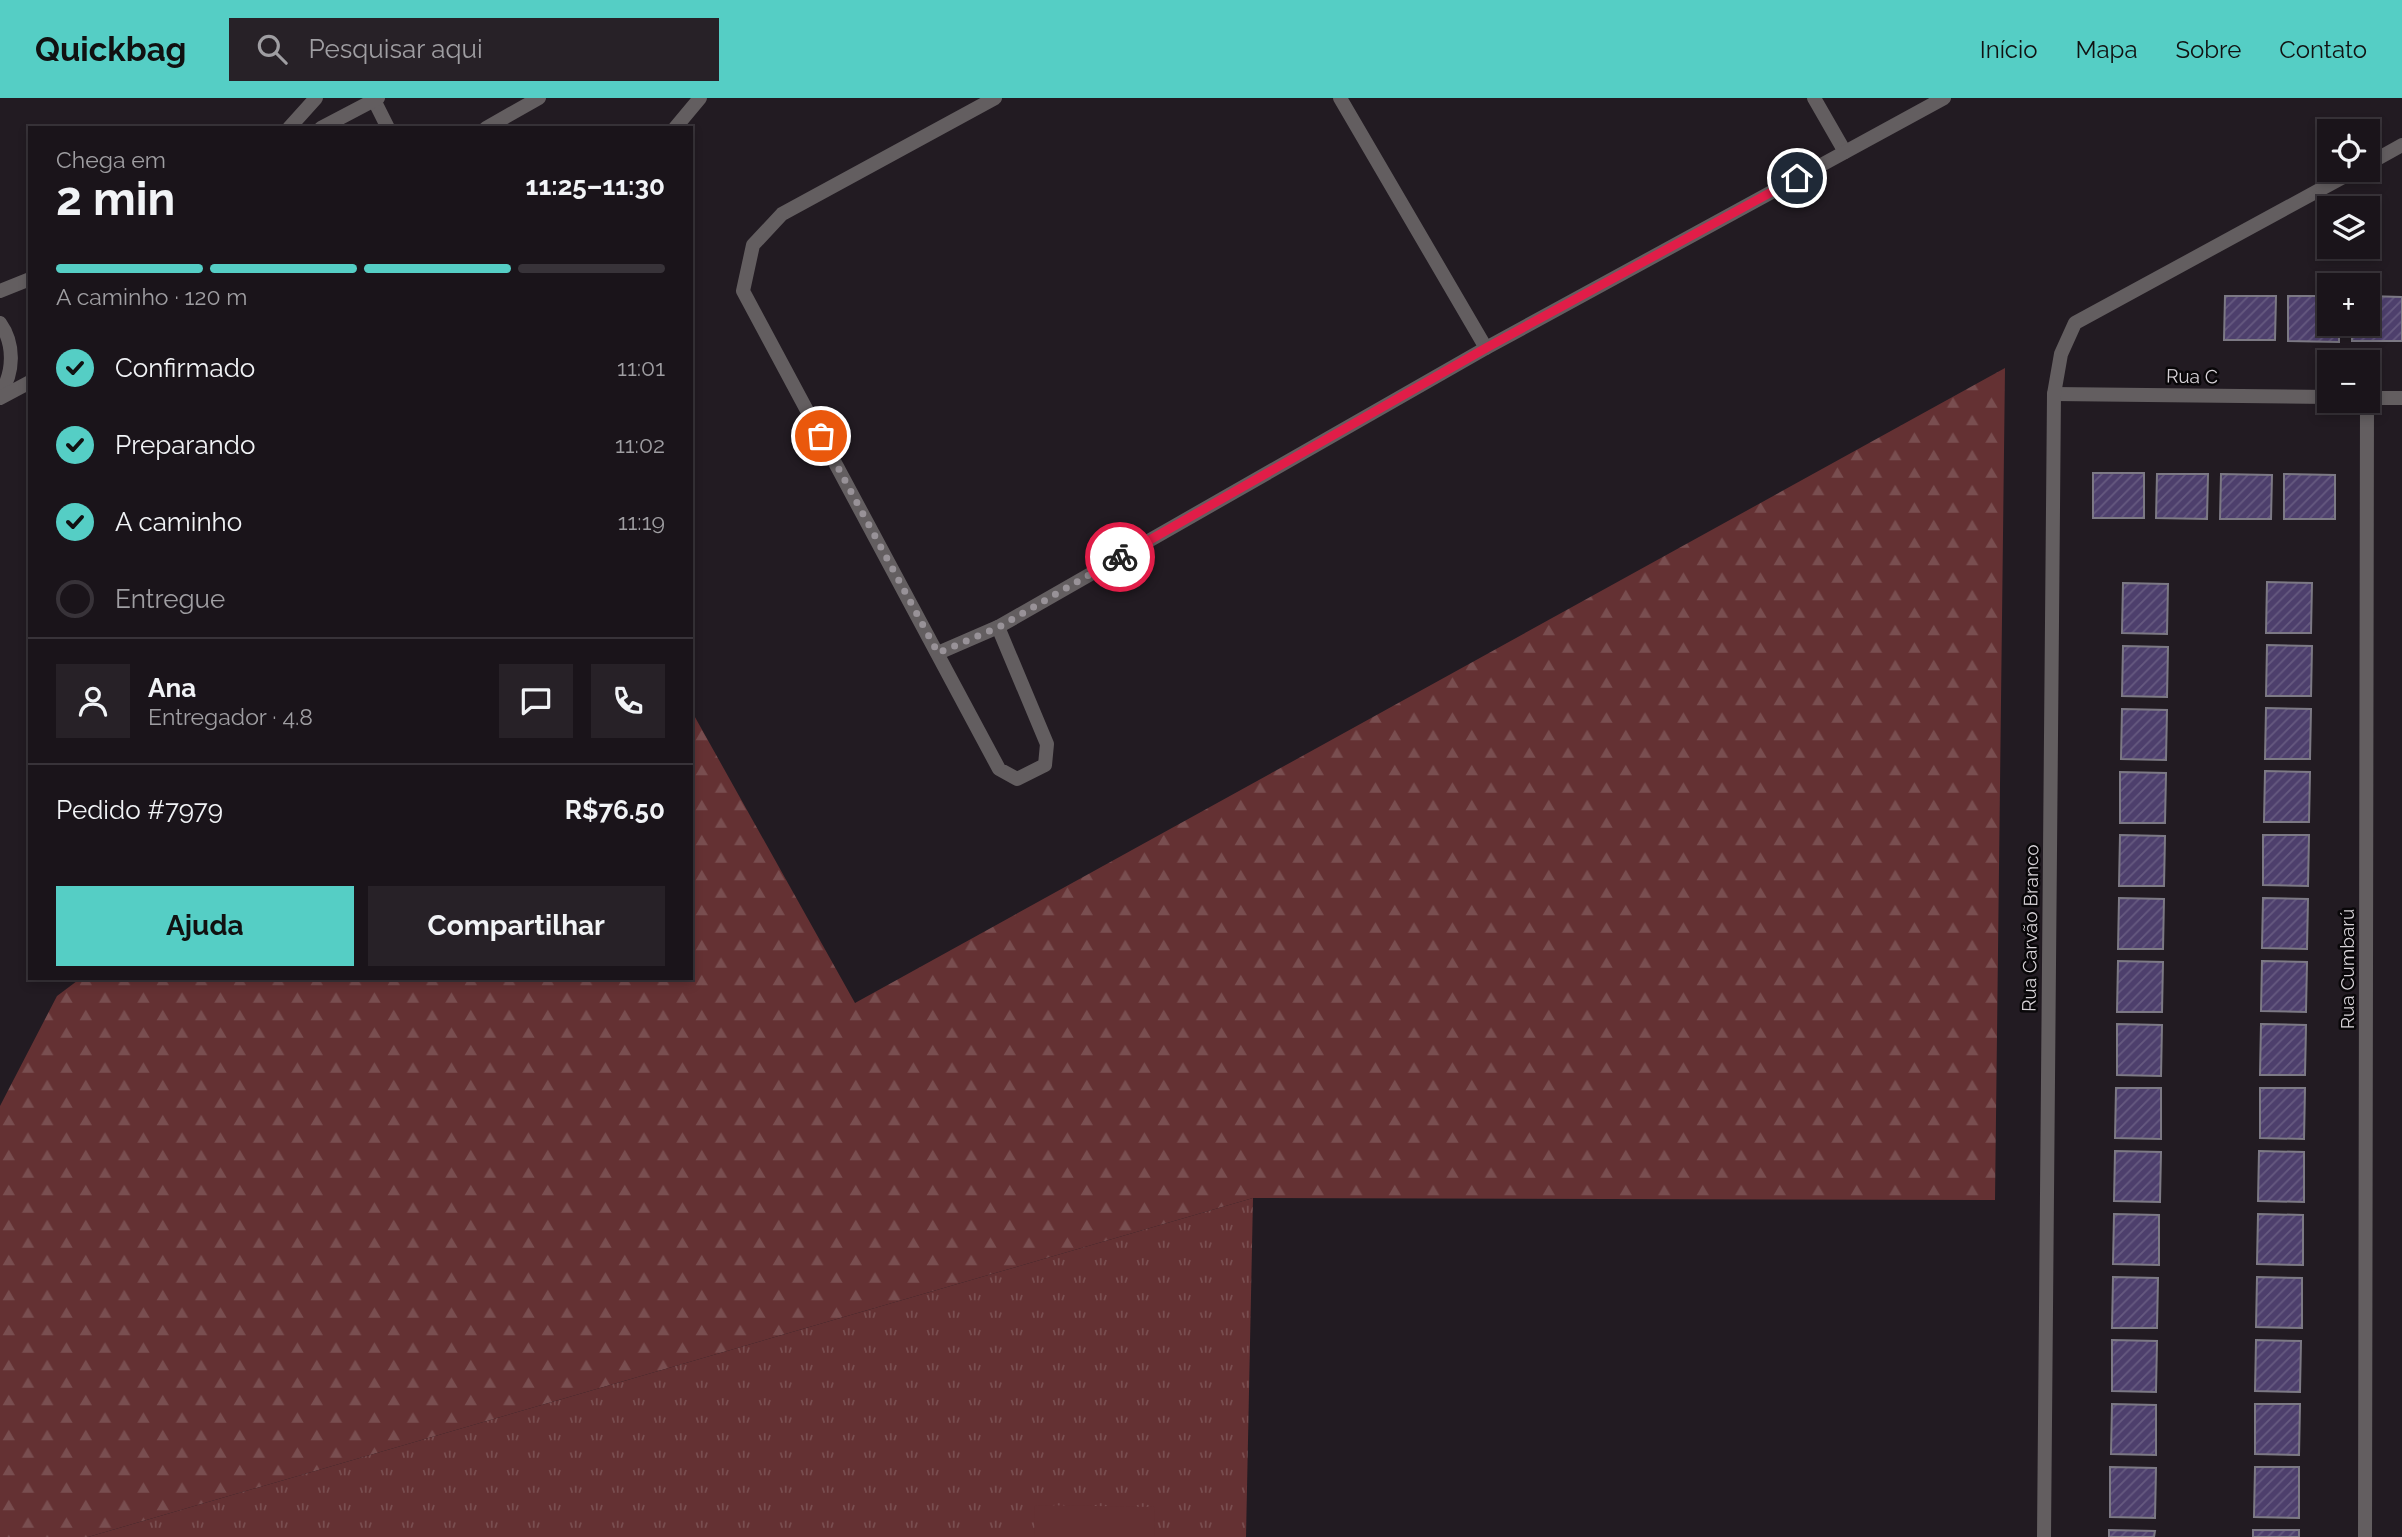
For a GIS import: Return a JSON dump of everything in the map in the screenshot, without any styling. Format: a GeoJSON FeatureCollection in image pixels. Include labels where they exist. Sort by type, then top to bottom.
{"type":"FeatureCollection","features":[{"type":"Feature","properties":{"kind":"street"},"geometry":{"type":"LineString","coordinates":[[291,126],[316,98]]}},
{"type":"Feature","properties":{"kind":"street"},"geometry":{"type":"LineString","coordinates":[[490,126],[539,98]]}},
{"type":"Feature","properties":{"kind":"street"},"geometry":{"type":"LineString","coordinates":[[677,126],[700,98]]}},
{"type":"Feature","properties":{"kind":"street"},"geometry":{"type":"LineString","coordinates":[[995,98],[782,214],[753,245],[743,291],[999,769],[1017,779],[1045,765],[1046,744],[999,627]]}},
{"type":"Feature","properties":{"kind":"street"},"geometry":{"type":"LineString","coordinates":[[1340,98],[1486,348]]}},
{"type":"Feature","properties":{"kind":"street"},"geometry":{"type":"LineString","coordinates":[[1814,98],[1845,152]]}},
{"type":"Feature","properties":{"kind":"street"},"geometry":{"type":"LineString","coordinates":[[938,653],[999,627],[1486,348],[1944,98]]}},
{"type":"Feature","properties":{"kind":"street"},"geometry":{"type":"LineString","coordinates":[[325,126],[376,99],[387,126]]}},
{"type":"Feature","properties":{"kind":"street"},"geometry":{"type":"LineString","coordinates":[[2380,157],[2402,145]]}},
{"type":"Feature","properties":{"kind":"street","name":"Rua Carvão Branco"},"geometry":{"type":"LineString","coordinates":[[2044,1537],[2054,394],[2061,354],[2076,323],[2334,182]]}},
{"type":"Feature","properties":{"kind":"street"},"geometry":{"type":"LineString","coordinates":[[0,291],[28,280]]}},
{"type":"Feature","properties":{"kind":"street"},"geometry":{"type":"LineString","coordinates":[[0,323],[11,347],[11,366],[0,396]]}},
{"type":"Feature","properties":{"kind":"street"},"geometry":{"type":"LineString","coordinates":[[0,396],[28,383]]}},
{"type":"Feature","properties":{"kind":"street","name":"Rua C"},"geometry":{"type":"LineString","coordinates":[[2054,394],[2317,397]]}},
{"type":"Feature","properties":{"kind":"street"},"geometry":{"type":"LineString","coordinates":[[2380,399],[2402,398]]}},
{"type":"Feature","properties":{"kind":"street","name":"Rua Cumbarú"},"geometry":{"type":"LineString","coordinates":[[2365,1537],[2367,413]]}},
{"type":"Feature","properties":{"kind":"green space"},"geometry":{"type":"Polygon","coordinates":[[[2005,368],[1995,1200],[1253,1198],[88,1537],[0,1537],[0,1106],[57,996],[78,980],[693,980],[693,714],[855,1003],[2005,368]]]}},
{"type":"Feature","properties":{"kind":"green space"},"geometry":{"type":"Polygon","coordinates":[[[1253,1198],[1246,1537],[88,1537],[1253,1198]]]}},
{"type":"Feature","properties":{"kind":"green space"},"geometry":{"type":"Polygon","coordinates":[[[1035,1505],[1155,1507],[1154,1537],[1034,1537],[1035,1505]]]}},
{"type":"Feature","properties":{"kind":"building"},"geometry":{"type":"Polygon","coordinates":[[[2225,296],[2276,296],[2275,340],[2224,340],[2225,296]]]}},
{"type":"Feature","properties":{"kind":"building"},"geometry":{"type":"Polygon","coordinates":[[[2288,296],[2317,296],[2317,336],[2339,336],[2339,342],[2288,341],[2288,296]]]}},
{"type":"Feature","properties":{"kind":"building"},"geometry":{"type":"Polygon","coordinates":[[[2380,296],[2402,297],[2402,341],[2352,341],[2352,336],[2380,336],[2380,296]]]}},
{"type":"Feature","properties":{"kind":"building"},"geometry":{"type":"Polygon","coordinates":[[[2093,473],[2144,473],[2144,518],[2093,518],[2093,473]]]}},
{"type":"Feature","properties":{"kind":"building"},"geometry":{"type":"Polygon","coordinates":[[[2157,474],[2208,474],[2207,519],[2156,518],[2157,474]]]}},
{"type":"Feature","properties":{"kind":"building"},"geometry":{"type":"Polygon","coordinates":[[[2221,474],[2272,475],[2271,519],[2220,519],[2221,474]]]}},
{"type":"Feature","properties":{"kind":"building"},"geometry":{"type":"Polygon","coordinates":[[[2284,474],[2335,475],[2335,519],[2284,519],[2284,474]]]}},
{"type":"Feature","properties":{"kind":"building"},"geometry":{"type":"Polygon","coordinates":[[[2267,582],[2312,583],[2311,633],[2266,633],[2267,582]]]}},
{"type":"Feature","properties":{"kind":"building"},"geometry":{"type":"Polygon","coordinates":[[[2123,583],[2168,584],[2167,634],[2122,633],[2123,583]]]}},
{"type":"Feature","properties":{"kind":"building"},"geometry":{"type":"Polygon","coordinates":[[[2267,645],[2312,646],[2311,696],[2266,696],[2267,645]]]}},
{"type":"Feature","properties":{"kind":"building"},"geometry":{"type":"Polygon","coordinates":[[[2123,646],[2168,647],[2167,697],[2122,696],[2123,646]]]}},
{"type":"Feature","properties":{"kind":"building"},"geometry":{"type":"Polygon","coordinates":[[[2266,708],[2311,709],[2310,759],[2265,759],[2266,708]]]}},
{"type":"Feature","properties":{"kind":"building"},"geometry":{"type":"Polygon","coordinates":[[[2122,709],[2167,710],[2166,760],[2121,759],[2122,709]]]}},
{"type":"Feature","properties":{"kind":"building"},"geometry":{"type":"Polygon","coordinates":[[[2265,771],[2310,772],[2309,822],[2264,822],[2265,771]]]}},
{"type":"Feature","properties":{"kind":"building"},"geometry":{"type":"Polygon","coordinates":[[[2120,772],[2166,773],[2165,823],[2120,823],[2120,772]]]}},
{"type":"Feature","properties":{"kind":"building"},"geometry":{"type":"Polygon","coordinates":[[[2120,835],[2165,836],[2164,886],[2119,886],[2120,835]]]}},
{"type":"Feature","properties":{"kind":"building"},"geometry":{"type":"Polygon","coordinates":[[[2263,835],[2309,835],[2308,886],[2263,885],[2263,835]]]}},
{"type":"Feature","properties":{"kind":"building"},"geometry":{"type":"Polygon","coordinates":[[[2119,898],[2164,899],[2163,949],[2118,949],[2119,898]]]}},
{"type":"Feature","properties":{"kind":"building"},"geometry":{"type":"Polygon","coordinates":[[[2263,898],[2308,899],[2307,949],[2262,948],[2263,898]]]}},
{"type":"Feature","properties":{"kind":"building"},"geometry":{"type":"Polygon","coordinates":[[[2118,961],[2163,962],[2162,1012],[2117,1012],[2118,961]]]}},
{"type":"Feature","properties":{"kind":"building"},"geometry":{"type":"Polygon","coordinates":[[[2262,961],[2307,962],[2306,1012],[2261,1011],[2262,961]]]}},
{"type":"Feature","properties":{"kind":"building"},"geometry":{"type":"Polygon","coordinates":[[[2117,1024],[2162,1025],[2161,1076],[2117,1075],[2117,1024]]]}},
{"type":"Feature","properties":{"kind":"building"},"geometry":{"type":"Polygon","coordinates":[[[2261,1024],[2306,1025],[2305,1075],[2260,1075],[2261,1024]]]}},
{"type":"Feature","properties":{"kind":"building"},"geometry":{"type":"Polygon","coordinates":[[[2116,1088],[2161,1088],[2161,1139],[2115,1138],[2116,1088]]]}},
{"type":"Feature","properties":{"kind":"building"},"geometry":{"type":"Polygon","coordinates":[[[2260,1088],[2305,1088],[2304,1139],[2260,1138],[2260,1088]]]}},
{"type":"Feature","properties":{"kind":"building"},"geometry":{"type":"Polygon","coordinates":[[[2115,1151],[2161,1152],[2160,1202],[2114,1201],[2115,1151]]]}},
{"type":"Feature","properties":{"kind":"building"},"geometry":{"type":"Polygon","coordinates":[[[2259,1151],[2304,1152],[2304,1202],[2258,1201],[2259,1151]]]}},
{"type":"Feature","properties":{"kind":"building"},"geometry":{"type":"Polygon","coordinates":[[[2114,1214],[2159,1215],[2159,1265],[2113,1264],[2114,1214]]]}},
{"type":"Feature","properties":{"kind":"building"},"geometry":{"type":"Polygon","coordinates":[[[2258,1214],[2303,1215],[2303,1265],[2257,1264],[2258,1214]]]}},
{"type":"Feature","properties":{"kind":"building"},"geometry":{"type":"Polygon","coordinates":[[[2113,1277],[2158,1278],[2157,1328],[2112,1328],[2113,1277]]]}},
{"type":"Feature","properties":{"kind":"building"},"geometry":{"type":"Polygon","coordinates":[[[2257,1277],[2302,1278],[2302,1328],[2256,1327],[2257,1277]]]}},
{"type":"Feature","properties":{"kind":"building"},"geometry":{"type":"Polygon","coordinates":[[[2112,1340],[2157,1341],[2156,1392],[2112,1391],[2112,1340]]]}},
{"type":"Feature","properties":{"kind":"building"},"geometry":{"type":"Polygon","coordinates":[[[2256,1340],[2301,1341],[2300,1392],[2255,1391],[2256,1340]]]}},
{"type":"Feature","properties":{"kind":"building"},"geometry":{"type":"Polygon","coordinates":[[[2112,1404],[2156,1405],[2156,1455],[2111,1454],[2112,1404]]]}},
{"type":"Feature","properties":{"kind":"building"},"geometry":{"type":"Polygon","coordinates":[[[2255,1404],[2300,1404],[2299,1455],[2255,1454],[2255,1404]]]}},
{"type":"Feature","properties":{"kind":"building"},"geometry":{"type":"Polygon","coordinates":[[[2110,1467],[2156,1468],[2155,1518],[2110,1517],[2110,1467]]]}},
{"type":"Feature","properties":{"kind":"building"},"geometry":{"type":"Polygon","coordinates":[[[2255,1467],[2299,1467],[2299,1518],[2254,1517],[2255,1467]]]}},
{"type":"Feature","properties":{"kind":"building"},"geometry":{"type":"Polygon","coordinates":[[[2109,1530],[2155,1531],[2154,1537],[2109,1537],[2109,1530]]]}},
{"type":"Feature","properties":{"kind":"building"},"geometry":{"type":"Polygon","coordinates":[[[2253,1530],[2299,1530],[2299,1537],[2253,1537],[2253,1530]]]}},
{"type":"Feature","properties":{"kind":"way so far"},"geometry":{"type":"LineString","coordinates":[[821,436],[938,653],[999,627],[1120,557]]}},
{"type":"Feature","properties":{"kind":"route"},"geometry":{"type":"LineString","coordinates":[[1120,557],[1486,348],[1797,178]]}}]}
